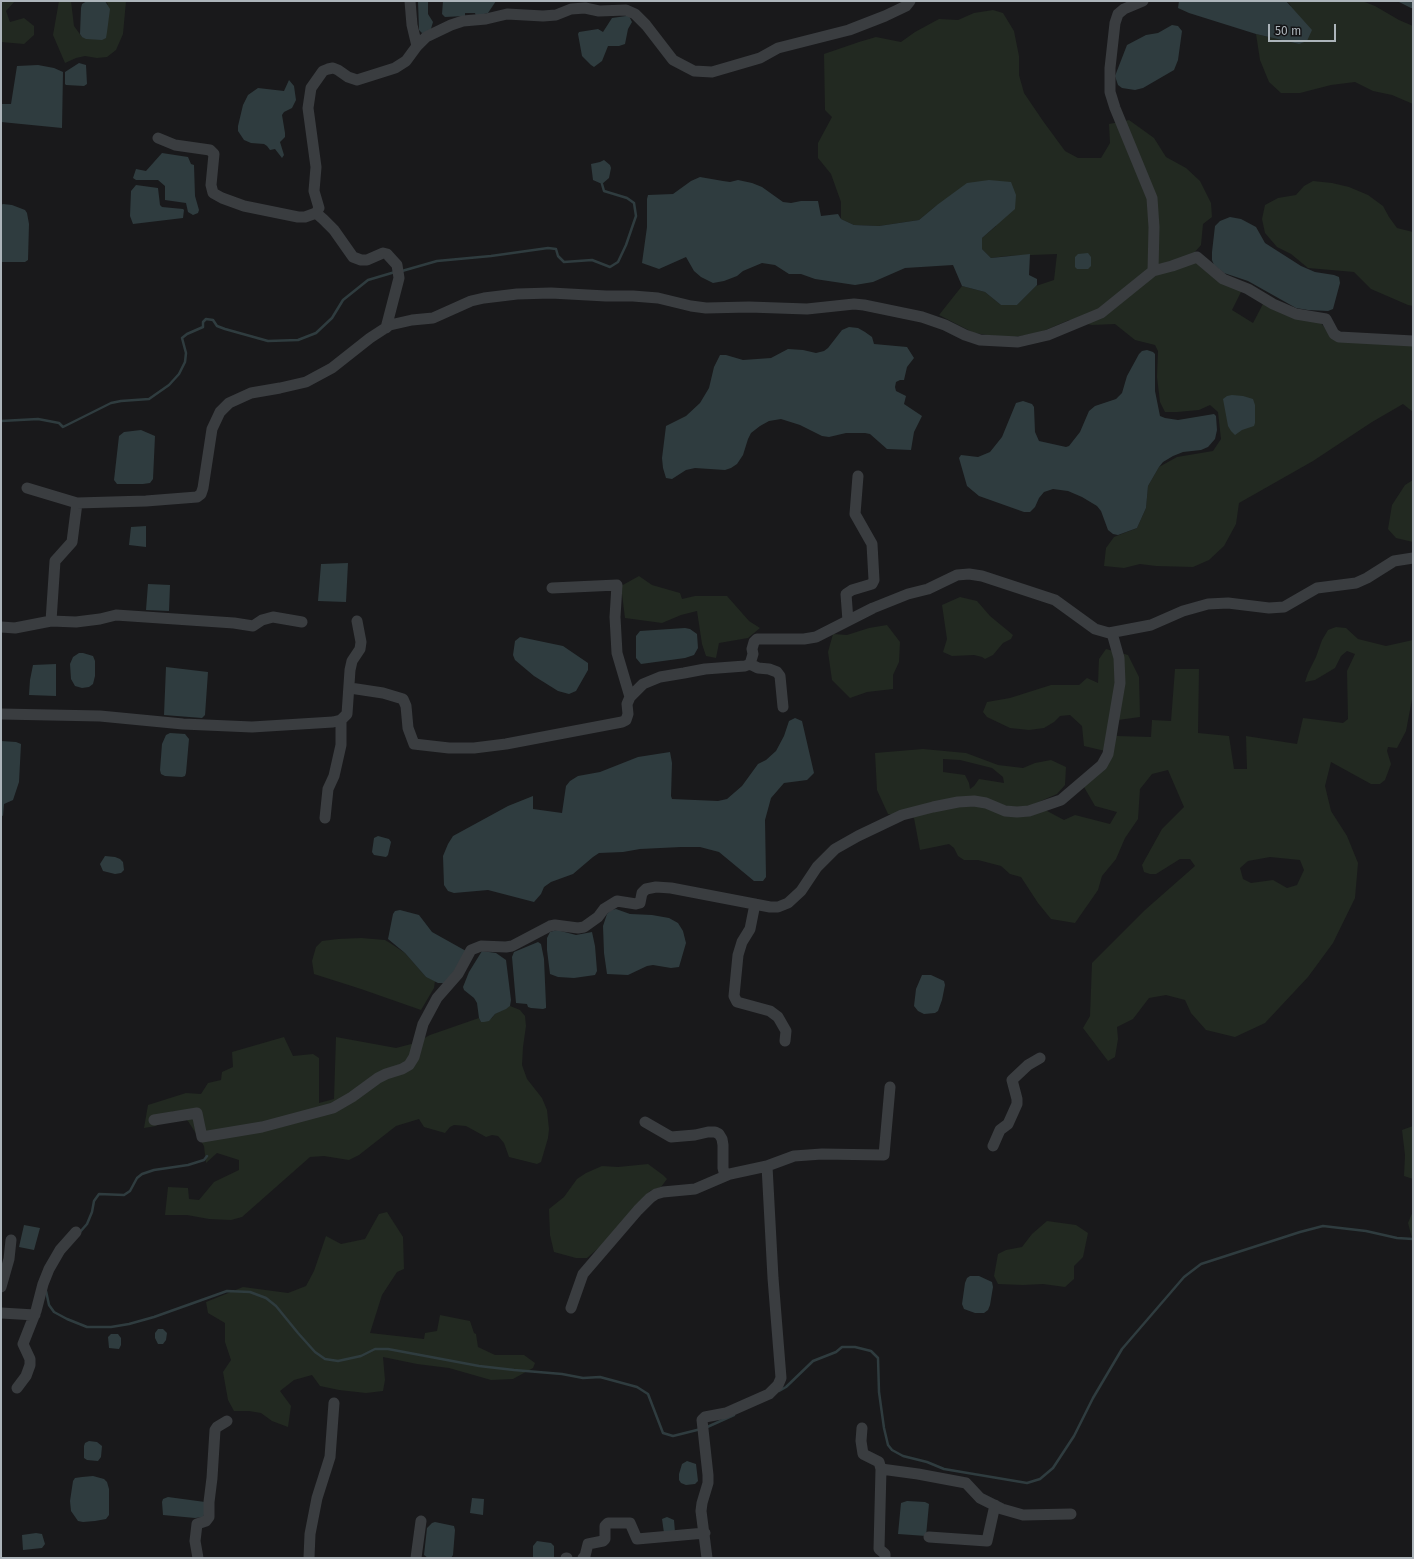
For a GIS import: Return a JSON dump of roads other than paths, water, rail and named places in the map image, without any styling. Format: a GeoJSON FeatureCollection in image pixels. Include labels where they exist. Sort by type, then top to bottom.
{"type":"FeatureCollection","features":[{"type":"Feature","properties":{"kind":"street"},"geometry":{"type":"LineString","coordinates":[[410,1],[412,25],[417,46]]}},
{"type":"Feature","properties":{"kind":"street"},"geometry":{"type":"LineString","coordinates":[[158,138],[175,145],[210,150],[214,154],[213,192],[222,198],[244,206],[298,217],[305,217],[316,213],[319,208],[314,191],[316,168],[308,108],[311,88],[323,71],[333,68],[348,77],[357,80],[395,68],[406,61],[417,46],[426,38],[451,25],[463,21],[486,19],[506,14],[543,16],[556,15],[571,9],[585,8],[599,11],[626,10],[635,14],[641,20],[673,60],[694,71],[712,72],[760,58],[778,48],[849,30],[885,16],[906,6],[910,1]]}},
{"type":"Feature","properties":{"kind":"street"},"geometry":{"type":"LineString","coordinates":[[1144,1],[1124,9],[1118,14],[1115,23],[1111,60],[1110,92],[1111,100],[1152,198],[1154,227],[1153,271]]}},
{"type":"Feature","properties":{"kind":"street"},"geometry":{"type":"LineString","coordinates":[[316,213],[334,230],[353,257],[361,260],[367,260],[384,253],[388,254],[398,265],[399,278],[391,304],[386,328]]}},
{"type":"Feature","properties":{"kind":"street"},"geometry":{"type":"LineString","coordinates":[[27,488],[77,503],[146,501],[197,497],[203,488],[212,428],[220,412],[229,403],[251,393],[306,382],[332,368],[370,338],[386,328],[400,322],[433,318],[461,305],[484,298],[517,294],[551,293],[606,296],[646,296],[706,308],[749,307],[807,309],[854,304],[922,317],[980,340],[1018,342],[1048,334],[1101,312],[1153,271],[1197,257],[1223,279],[1248,289],[1280,307],[1303,316],[1326,319],[1329,322],[1334,334],[1339,337],[1413,341]]}},
{"type":"Feature","properties":{"kind":"street"},"geometry":{"type":"LineString","coordinates":[[848,621],[846,594],[852,590],[872,584],[874,580],[872,544],[855,514],[858,476]]}},
{"type":"Feature","properties":{"kind":"street"},"geometry":{"type":"LineString","coordinates":[[51,621],[55,561],[72,542],[77,503]]}},
{"type":"Feature","properties":{"kind":"street"},"geometry":{"type":"LineString","coordinates":[[750,664],[753,654],[752,649],[754,642],[757,639],[804,640],[816,637],[872,608],[940,584],[957,575],[969,574],[982,576],[1056,600],[1095,629],[1102,632],[1112,633],[1151,625],[1182,611],[1208,604],[1228,604],[1269,608],[1284,607],[1317,588],[1356,583],[1394,561],[1413,558]]}},
{"type":"Feature","properties":{"kind":"street"},"geometry":{"type":"LineString","coordinates":[[552,588],[617,585],[617,653],[630,697]]}},
{"type":"Feature","properties":{"kind":"street"},"geometry":{"type":"LineString","coordinates":[[1,627],[15,628],[51,621],[76,622],[116,615],[234,623],[253,626],[262,620],[273,617],[302,622]]}},
{"type":"Feature","properties":{"kind":"street"},"geometry":{"type":"LineString","coordinates":[[1,714],[100,716],[183,724],[252,727],[314,724],[341,720],[347,714],[352,661],[360,649],[361,642],[357,621]]}},
{"type":"Feature","properties":{"kind":"street"},"geometry":{"type":"LineString","coordinates":[[154,1120],[197,1113],[202,1137],[262,1127],[333,1108],[352,1097],[378,1078],[386,1074],[402,1070],[409,1065],[414,1057],[423,1024],[437,998],[458,974],[471,950],[481,946],[512,946],[550,926],[555,925],[571,928],[584,927],[598,917],[604,909],[617,901],[636,904],[640,903],[642,893],[646,889],[656,887],[671,888],[778,907],[788,903],[801,891],[817,867],[835,849],[902,815],[958,802],[974,801],[986,803],[1005,811],[1017,812],[1041,808],[1061,800],[1102,765],[1108,754],[1120,683],[1119,658],[1112,633]]}},
{"type":"Feature","properties":{"kind":"street"},"geometry":{"type":"LineString","coordinates":[[350,688],[383,693],[403,699],[406,706],[408,728],[414,744],[449,748],[474,748],[506,744],[622,722],[626,720],[628,714],[627,704],[630,697],[643,684],[660,677],[705,669],[745,666],[750,664],[758,668],[770,668],[777,672],[780,676],[783,707]]}},
{"type":"Feature","properties":{"kind":"street"},"geometry":{"type":"LineString","coordinates":[[325,818],[328,789],[334,776],[341,745],[341,720]]}},
{"type":"Feature","properties":{"kind":"street"},"geometry":{"type":"LineString","coordinates":[[755,904],[750,929],[742,942],[738,955],[734,991],[735,1000],[742,1004],[770,1011],[778,1017],[786,1031],[785,1041]]}},
{"type":"Feature","properties":{"kind":"street"},"geometry":{"type":"LineString","coordinates":[[993,1146],[1000,1130],[1008,1124],[1017,1104],[1012,1080],[1028,1065],[1040,1058]]}},
{"type":"Feature","properties":{"kind":"street"},"geometry":{"type":"LineString","coordinates":[[571,1308],[584,1274],[650,1198],[663,1192],[695,1190],[726,1176],[767,1166],[794,1156],[808,1154],[884,1155],[890,1087]]}},
{"type":"Feature","properties":{"kind":"street"},"geometry":{"type":"LineString","coordinates":[[645,1122],[671,1137],[695,1135],[708,1132],[716,1132],[719,1134],[722,1139],[723,1168],[726,1176]]}},
{"type":"Feature","properties":{"kind":"street"},"geometry":{"type":"LineString","coordinates":[[707,1558],[702,1507],[708,1483],[708,1475],[702,1420],[705,1417],[726,1413],[769,1394],[778,1385],[781,1378],[773,1278],[767,1166]]}},
{"type":"Feature","properties":{"kind":"street"},"geometry":{"type":"LineString","coordinates":[[17,1388],[26,1376],[30,1365],[30,1359],[24,1344],[35,1315],[49,1269],[60,1250],[76,1232]]}},
{"type":"Feature","properties":{"kind":"street"},"geometry":{"type":"LineString","coordinates":[[1,1287],[9,1259],[11,1240]]}},
{"type":"Feature","properties":{"kind":"street"},"geometry":{"type":"LineString","coordinates":[[1,1313],[35,1315]]}},
{"type":"Feature","properties":{"kind":"street"},"geometry":{"type":"LineString","coordinates":[[309,1558],[310,1534],[317,1498],[330,1457],[334,1403]]}},
{"type":"Feature","properties":{"kind":"street"},"geometry":{"type":"LineString","coordinates":[[198,1558],[195,1542],[197,1524],[206,1521],[209,1516],[215,1430],[227,1421]]}},
{"type":"Feature","properties":{"kind":"street"},"geometry":{"type":"LineString","coordinates":[[862,1428],[861,1441],[863,1454],[879,1462],[881,1469],[879,1549],[883,1552],[885,1558]]}},
{"type":"Feature","properties":{"kind":"street"},"geometry":{"type":"LineString","coordinates":[[881,1469],[966,1483],[980,1498],[1002,1509],[1024,1515],[1071,1514]]}},
{"type":"Feature","properties":{"kind":"street"},"geometry":{"type":"LineString","coordinates":[[929,1537],[987,1541],[995,1506]]}},
{"type":"Feature","properties":{"kind":"street"},"geometry":{"type":"LineString","coordinates":[[416,1558],[421,1521]]}},
{"type":"Feature","properties":{"kind":"street"},"geometry":{"type":"LineString","coordinates":[[583,1558],[585,1556],[588,1544],[603,1541],[605,1539],[605,1526],[608,1523],[630,1523],[637,1539],[705,1533]]}},
{"type":"Feature","properties":{"kind":"waterway"},"geometry":{"type":"LineString","coordinates":[[402,271],[437,261],[491,256],[548,248],[556,249],[558,256],[564,262],[592,260],[610,267],[618,262],[626,245],[636,216],[634,203],[627,198],[604,191],[602,184]]}},
{"type":"Feature","properties":{"kind":"waterway"},"geometry":{"type":"LineString","coordinates":[[1,421],[38,419],[59,423],[63,427],[111,403],[149,399],[169,385],[179,374],[185,362],[186,353],[182,338],[187,334],[203,327],[203,322],[206,319],[213,320],[217,326],[225,329],[268,341],[298,340],[316,333],[332,318],[343,300],[368,280],[395,272]]}},
{"type":"Feature","properties":{"kind":"waterway"},"geometry":{"type":"LineString","coordinates":[[80,1232],[87,1224],[92,1212],[94,1201],[99,1194],[124,1195],[130,1191],[137,1178],[142,1174],[154,1170],[188,1165],[204,1160],[207,1156]]}},
{"type":"Feature","properties":{"kind":"waterway"},"geometry":{"type":"LineString","coordinates":[[779,1391],[786,1387],[813,1361],[836,1352],[842,1347],[855,1347],[871,1351],[878,1358],[879,1392],[884,1428],[888,1445],[892,1450],[903,1456],[927,1462],[944,1469],[1027,1483],[1040,1479],[1053,1468],[1074,1436],[1093,1398],[1122,1349],[1184,1277],[1201,1264],[1323,1226],[1366,1231],[1397,1238],[1413,1239]]}},
{"type":"Feature","properties":{"kind":"waterway"},"geometry":{"type":"LineString","coordinates":[[46,1291],[49,1305],[54,1312],[87,1327],[111,1327],[129,1324],[154,1317],[227,1291],[250,1292],[266,1298],[276,1306],[315,1352],[325,1359],[338,1361],[361,1356],[375,1349],[388,1349],[479,1366],[562,1374],[583,1378],[600,1377],[637,1387],[648,1394],[663,1433],[673,1436],[701,1429]]}},
{"type":"Feature","properties":{"kind":"waterway"},"geometry":{"type":"LineString","coordinates":[[705,1428],[734,1415]]}}]}
